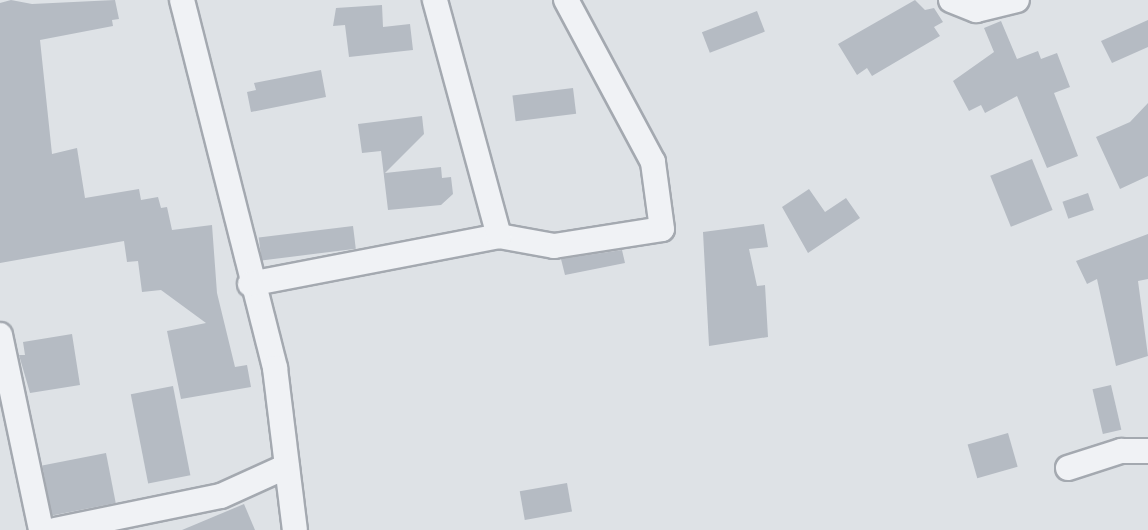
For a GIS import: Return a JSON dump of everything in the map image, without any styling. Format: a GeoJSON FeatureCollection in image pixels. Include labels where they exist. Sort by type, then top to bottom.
{"type":"FeatureCollection","features":[{"type":"Feature","properties":{"kind":"street"},"geometry":{"type":"LineString","coordinates":[[182,0],[250,284],[275,368],[295,530]]}},
{"type":"Feature","properties":{"kind":"street"},"geometry":{"type":"LineString","coordinates":[[435,0],[499,236]]}},
{"type":"Feature","properties":{"kind":"street"},"geometry":{"type":"LineString","coordinates":[[250,284],[499,236],[554,246],[662,229],[653,162],[566,0]]}},
{"type":"Feature","properties":{"kind":"street"},"geometry":{"type":"LineString","coordinates":[[951,0],[976,10],[1017,0]]}},
{"type":"Feature","properties":{"kind":"street"},"geometry":{"type":"LineString","coordinates":[[0,335],[41,530]]}},
{"type":"Feature","properties":{"kind":"street"},"geometry":{"type":"LineString","coordinates":[[1068,468],[1121,451],[1148,451]]}},
{"type":"Feature","properties":{"kind":"street"},"geometry":{"type":"LineString","coordinates":[[55,530],[221,496],[287,466]]}},
{"type":"Feature","properties":{"kind":"building"},"geometry":{"type":"Polygon","coordinates":[[[11,0],[32,4],[115,0],[119,19],[112,20],[113,26],[40,40],[52,154],[77,148],[85,198],[139,189],[141,200],[158,197],[161,208],[167,207],[172,230],[212,225],[217,293],[235,367],[247,365],[251,387],[181,399],[167,331],[206,323],[161,290],[142,292],[138,261],[127,262],[124,241],[0,263],[0,3],[11,0]]]}},
{"type":"Feature","properties":{"kind":"building"},"geometry":{"type":"Polygon","coordinates":[[[915,0],[925,10],[934,8],[943,22],[934,27],[940,36],[872,76],[867,68],[857,75],[838,44],[915,0]]]}},
{"type":"Feature","properties":{"kind":"building"},"geometry":{"type":"Polygon","coordinates":[[[382,5],[383,27],[410,24],[413,50],[349,57],[345,25],[333,26],[336,8],[382,5]]]}},
{"type":"Feature","properties":{"kind":"building"},"geometry":{"type":"Polygon","coordinates":[[[757,11],[765,32],[710,53],[702,32],[757,11]]]}},
{"type":"Feature","properties":{"kind":"building"},"geometry":{"type":"Polygon","coordinates":[[[1148,20],[1148,47],[1112,63],[1101,41],[1148,20]]]}},
{"type":"Feature","properties":{"kind":"building"},"geometry":{"type":"Polygon","coordinates":[[[1001,21],[1017,59],[1038,51],[1041,59],[1057,53],[1070,87],[1054,93],[1078,156],[1047,168],[1017,96],[985,113],[981,105],[969,111],[953,81],[994,52],[984,28],[1001,21]]]}},
{"type":"Feature","properties":{"kind":"building"},"geometry":{"type":"Polygon","coordinates":[[[321,70],[326,97],[251,112],[247,92],[256,90],[254,83],[321,70]]]}},
{"type":"Feature","properties":{"kind":"building"},"geometry":{"type":"Polygon","coordinates":[[[573,88],[576,114],[516,121],[512,95],[573,88]]]}},
{"type":"Feature","properties":{"kind":"building"},"geometry":{"type":"Polygon","coordinates":[[[1148,103],[1148,176],[1120,189],[1096,137],[1130,122],[1148,103]]]}},
{"type":"Feature","properties":{"kind":"building"},"geometry":{"type":"Polygon","coordinates":[[[422,116],[424,134],[385,173],[441,167],[442,178],[451,177],[453,194],[441,205],[388,210],[381,151],[362,153],[358,124],[422,116]]]}},
{"type":"Feature","properties":{"kind":"building"},"geometry":{"type":"Polygon","coordinates":[[[1032,159],[1053,210],[1011,227],[990,176],[1032,159]]]}},
{"type":"Feature","properties":{"kind":"building"},"geometry":{"type":"Polygon","coordinates":[[[809,189],[825,212],[846,198],[860,218],[808,253],[782,207],[809,189]]]}},
{"type":"Feature","properties":{"kind":"building"},"geometry":{"type":"Polygon","coordinates":[[[1088,193],[1094,210],[1068,219],[1062,202],[1088,193]]]}},
{"type":"Feature","properties":{"kind":"building"},"geometry":{"type":"Polygon","coordinates":[[[764,224],[768,247],[749,249],[757,286],[765,285],[768,337],[709,346],[703,232],[764,224]]]}},
{"type":"Feature","properties":{"kind":"building"},"geometry":{"type":"Polygon","coordinates":[[[353,226],[356,249],[262,260],[259,238],[353,226]]]}},
{"type":"Feature","properties":{"kind":"building"},"geometry":{"type":"Polygon","coordinates":[[[1148,234],[1148,279],[1138,281],[1148,356],[1116,366],[1097,279],[1087,284],[1076,261],[1148,234]]]}},
{"type":"Feature","properties":{"kind":"building"},"geometry":{"type":"Polygon","coordinates":[[[622,250],[625,263],[565,275],[561,259],[622,250]]]}},
{"type":"Feature","properties":{"kind":"building"},"geometry":{"type":"Polygon","coordinates":[[[72,334],[80,385],[30,393],[19,355],[25,355],[23,342],[72,334]]]}},
{"type":"Feature","properties":{"kind":"building"},"geometry":{"type":"Polygon","coordinates":[[[1111,385],[1121,430],[1103,434],[1092,389],[1111,385]]]}},
{"type":"Feature","properties":{"kind":"building"},"geometry":{"type":"Polygon","coordinates":[[[173,386],[190,475],[148,484],[131,394],[173,386]]]}},
{"type":"Feature","properties":{"kind":"building"},"geometry":{"type":"Polygon","coordinates":[[[1008,433],[1018,467],[977,478],[968,445],[1008,433]]]}},
{"type":"Feature","properties":{"kind":"building"},"geometry":{"type":"Polygon","coordinates":[[[106,453],[116,503],[52,515],[42,465],[106,453]]]}},
{"type":"Feature","properties":{"kind":"building"},"geometry":{"type":"Polygon","coordinates":[[[567,483],[572,512],[525,520],[520,491],[567,483]]]}},
{"type":"Feature","properties":{"kind":"building"},"geometry":{"type":"Polygon","coordinates":[[[244,504],[255,530],[182,530],[244,504]]]}}]}
